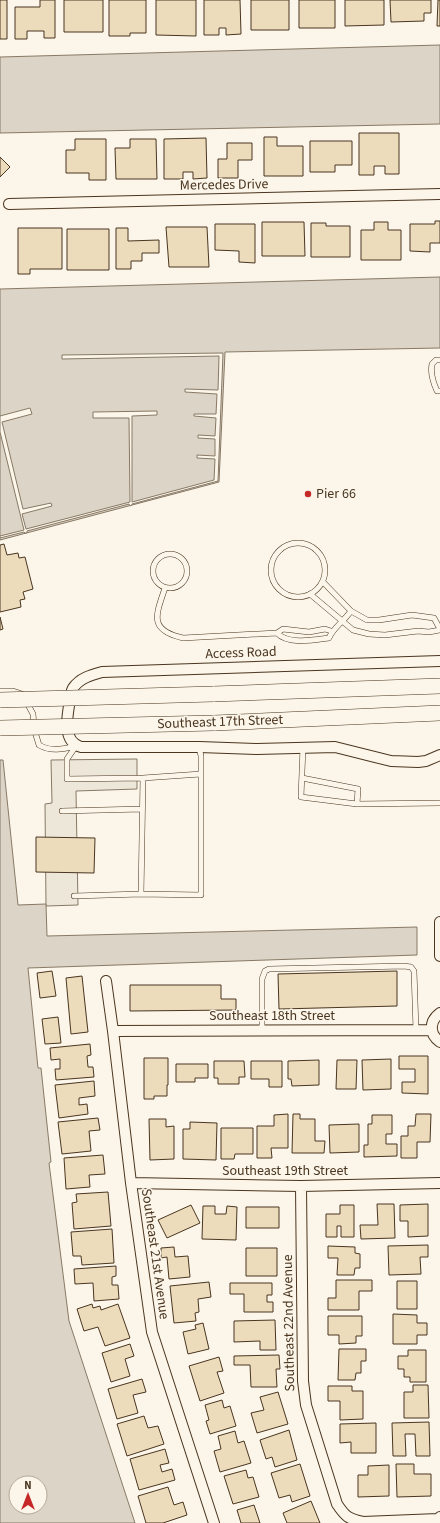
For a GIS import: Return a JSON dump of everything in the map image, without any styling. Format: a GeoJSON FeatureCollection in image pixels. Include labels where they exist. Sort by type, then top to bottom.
{"type":"FeatureCollection","features":[{"type":"Feature","properties":{"kind":"main road","name":"Southeast 17th Street"},"geometry":{"type":"LineString","coordinates":[[0,700],[440,686]]}},
{"type":"Feature","properties":{"kind":"main road","name":"Southeast 17th Street"},"geometry":{"type":"LineString","coordinates":[[0,728],[214,723],[440,713]]}},
{"type":"Feature","properties":{"kind":"street","name":"Mercedes Drive"},"geometry":{"type":"LineString","coordinates":[[9,204],[440,194]]}},
{"type":"Feature","properties":{"kind":"street","name":"Access Road"},"geometry":{"type":"LineString","coordinates":[[76,746],[72,743],[67,731],[68,712],[73,689],[86,676],[102,672],[440,661]]}},
{"type":"Feature","properties":{"kind":"street"},"geometry":{"type":"LineString","coordinates":[[76,746],[199,746],[257,749],[335,747],[391,761],[418,762],[426,761],[440,755]]}},
{"type":"Feature","properties":{"kind":"street"},"geometry":{"type":"LineString","coordinates":[[440,922],[440,956]]}},
{"type":"Feature","properties":{"kind":"street","name":"Southeast 21st Avenue"},"geometry":{"type":"LineString","coordinates":[[106,981],[131,1183],[152,1332],[214,1523]]}},
{"type":"Feature","properties":{"kind":"street"},"geometry":{"type":"LineString","coordinates":[[440,1013],[433,1020],[432,1030],[435,1038],[440,1042]]}},
{"type":"Feature","properties":{"kind":"street","name":"Southeast 18th Street"},"geometry":{"type":"LineString","coordinates":[[113,1031],[432,1030]]}},
{"type":"Feature","properties":{"kind":"street","name":"Southeast 19th Street"},"geometry":{"type":"LineString","coordinates":[[131,1183],[301,1186],[440,1184]]}},
{"type":"Feature","properties":{"kind":"street","name":"Southeast 22nd Avenue"},"geometry":{"type":"LineString","coordinates":[[301,1186],[303,1381],[306,1405],[337,1504],[344,1515],[352,1520],[363,1522],[438,1519],[440,1517]]}},
{"type":"Feature","properties":{"kind":"lane"},"geometry":{"type":"LineString","coordinates":[[440,360],[436,360],[432,364],[431,370],[434,384],[437,391],[440,391]]}},
{"type":"Feature","properties":{"kind":"lane"},"geometry":{"type":"LineString","coordinates":[[299,543],[312,547],[322,556],[325,564],[323,582],[318,589],[310,594],[302,597],[293,597],[285,594],[278,588],[273,580],[271,572],[272,563],[282,548],[290,544],[299,543]]}},
{"type":"Feature","properties":{"kind":"lane"},"geometry":{"type":"LineString","coordinates":[[173,554],[183,560],[186,564],[186,575],[176,587],[165,588],[155,581],[153,576],[154,564],[162,556],[173,554]]}},
{"type":"Feature","properties":{"kind":"lane"},"geometry":{"type":"LineString","coordinates":[[310,594],[354,630],[369,634],[385,635],[418,630],[429,632],[440,629],[434,618],[412,615],[379,620],[367,620],[351,612],[323,582]]}},
{"type":"Feature","properties":{"kind":"lane"},"geometry":{"type":"LineString","coordinates":[[165,588],[157,619],[160,628],[168,635],[183,638],[277,633],[283,629],[309,632],[325,629],[331,631]]}},
{"type":"Feature","properties":{"kind":"lane"},"geometry":{"type":"LineString","coordinates":[[277,633],[281,637],[293,640],[315,640],[329,638],[331,631],[343,622],[351,612]]}},
{"type":"Feature","properties":{"kind":"lane"},"geometry":{"type":"LineString","coordinates":[[0,691],[13,691],[23,694],[33,714],[35,732],[40,745],[47,750],[76,746]]}},
{"type":"Feature","properties":{"kind":"lane"},"geometry":{"type":"LineString","coordinates":[[0,733],[35,732]]}},
{"type":"Feature","properties":{"kind":"lane"},"geometry":{"type":"LineString","coordinates":[[76,746],[67,759],[67,779],[143,778],[201,774]]}},
{"type":"Feature","properties":{"kind":"lane"},"geometry":{"type":"LineString","coordinates":[[74,896],[141,894],[201,895],[201,774],[199,746]]}},
{"type":"Feature","properties":{"kind":"lane"},"geometry":{"type":"LineString","coordinates":[[303,747],[301,797],[357,804],[440,803]]}},
{"type":"Feature","properties":{"kind":"lane"},"geometry":{"type":"LineString","coordinates":[[141,894],[143,778]]}},
{"type":"Feature","properties":{"kind":"lane"},"geometry":{"type":"LineString","coordinates":[[302,778],[358,789],[357,804]]}},
{"type":"Feature","properties":{"kind":"lane"},"geometry":{"type":"LineString","coordinates":[[62,811],[142,810]]}},
{"type":"Feature","properties":{"kind":"lane"},"geometry":{"type":"LineString","coordinates":[[262,1030],[262,979],[264,971],[269,969],[404,966],[411,967],[414,971],[416,1030]]}},
{"type":"Feature","properties":{"kind":"shaded area"},"geometry":{"type":"Polygon","coordinates":[[[440,45],[440,124],[0,133],[0,57],[440,45]]]}},
{"type":"Feature","properties":{"kind":"shaded area"},"geometry":{"type":"Polygon","coordinates":[[[440,277],[440,348],[225,352],[219,482],[0,540],[0,289],[440,277]]]}},
{"type":"Feature","properties":{"kind":"shaded area"},"geometry":{"type":"Polygon","coordinates":[[[137,759],[137,789],[76,791],[78,905],[46,906],[45,804],[52,803],[51,760],[137,759]]]}},
{"type":"Feature","properties":{"kind":"shaded area"},"geometry":{"type":"Polygon","coordinates":[[[0,760],[3,760],[18,905],[46,904],[47,936],[417,927],[417,955],[28,968],[38,1068],[41,1068],[51,1162],[49,1163],[69,1321],[135,1523],[0,1523],[0,760]]]}},
{"type":"Feature","properties":{"kind":"pier"},"geometry":{"type":"Polygon","coordinates":[[[223,353],[218,481],[132,504],[130,506],[129,504],[27,531],[27,533],[24,532],[0,538],[0,536],[24,530],[0,432],[0,416],[30,408],[32,414],[2,422],[23,509],[51,503],[52,506],[22,514],[26,529],[130,502],[129,418],[93,418],[93,412],[157,411],[157,415],[132,416],[132,502],[214,480],[215,459],[197,458],[197,455],[215,456],[215,439],[198,438],[198,435],[215,436],[216,418],[194,416],[194,414],[216,414],[217,394],[185,392],[185,389],[218,390],[219,356],[62,359],[62,355],[223,353]]]}},
{"type":"Feature","properties":{"kind":"building"},"geometry":{"type":"Polygon","coordinates":[[[0,0],[7,0],[7,39],[0,39],[0,0]]]}},
{"type":"Feature","properties":{"kind":"building"},"geometry":{"type":"Polygon","coordinates":[[[40,0],[55,0],[55,38],[44,38],[44,31],[27,31],[27,39],[15,39],[15,7],[40,7],[40,0]]]}},
{"type":"Feature","properties":{"kind":"building"},"geometry":{"type":"Polygon","coordinates":[[[64,0],[103,0],[103,32],[64,32],[64,0]]]}},
{"type":"Feature","properties":{"kind":"building"},"geometry":{"type":"Polygon","coordinates":[[[109,0],[146,0],[146,33],[130,33],[130,36],[109,36],[109,0]]]}},
{"type":"Feature","properties":{"kind":"building"},"geometry":{"type":"Polygon","coordinates":[[[156,0],[196,0],[196,36],[156,35],[156,0]]]}},
{"type":"Feature","properties":{"kind":"building"},"geometry":{"type":"Polygon","coordinates":[[[204,0],[240,0],[241,34],[226,35],[226,28],[219,28],[219,35],[204,35],[204,0]]]}},
{"type":"Feature","properties":{"kind":"building"},"geometry":{"type":"Polygon","coordinates":[[[251,0],[289,0],[289,30],[251,30],[251,0]]]}},
{"type":"Feature","properties":{"kind":"building"},"geometry":{"type":"Polygon","coordinates":[[[299,0],[335,0],[335,28],[299,28],[299,0]]]}},
{"type":"Feature","properties":{"kind":"building"},"geometry":{"type":"Polygon","coordinates":[[[345,0],[384,0],[384,25],[345,26],[345,0]]]}},
{"type":"Feature","properties":{"kind":"building"},"geometry":{"type":"Polygon","coordinates":[[[390,0],[431,0],[431,13],[424,13],[424,21],[391,22],[390,0]]]}},
{"type":"Feature","properties":{"kind":"building"},"geometry":{"type":"Polygon","coordinates":[[[438,0],[440,0],[440,26],[437,26],[438,0]]]}},
{"type":"Feature","properties":{"kind":"building"},"geometry":{"type":"Polygon","coordinates":[[[359,133],[399,133],[399,174],[385,174],[385,166],[374,166],[374,175],[359,175],[359,133]]]}},
{"type":"Feature","properties":{"kind":"building"},"geometry":{"type":"Polygon","coordinates":[[[264,137],[277,137],[277,146],[303,146],[303,176],[264,176],[264,137]]]}},
{"type":"Feature","properties":{"kind":"building"},"geometry":{"type":"Polygon","coordinates":[[[206,138],[207,178],[193,179],[193,172],[183,172],[183,179],[164,179],[164,139],[206,138]]]}},
{"type":"Feature","properties":{"kind":"building"},"geometry":{"type":"Polygon","coordinates":[[[75,139],[106,139],[106,180],[89,180],[89,173],[66,173],[66,150],[75,150],[75,139]]]}},
{"type":"Feature","properties":{"kind":"building"},"geometry":{"type":"Polygon","coordinates":[[[130,139],[156,139],[157,179],[116,179],[115,148],[130,148],[130,139]]]}},
{"type":"Feature","properties":{"kind":"building"},"geometry":{"type":"Polygon","coordinates":[[[310,141],[352,141],[352,165],[335,165],[335,172],[310,172],[310,141]]]}},
{"type":"Feature","properties":{"kind":"building"},"geometry":{"type":"Polygon","coordinates":[[[227,143],[252,143],[252,160],[238,160],[238,178],[218,178],[218,159],[227,159],[227,143]]]}},
{"type":"Feature","properties":{"kind":"building"},"geometry":{"type":"Polygon","coordinates":[[[0,157],[10,167],[0,177],[0,157]]]}},
{"type":"Feature","properties":{"kind":"building"},"geometry":{"type":"Polygon","coordinates":[[[435,221],[440,221],[440,243],[430,243],[430,252],[410,251],[410,224],[435,224],[435,221]]]}},
{"type":"Feature","properties":{"kind":"building"},"geometry":{"type":"Polygon","coordinates":[[[262,222],[304,222],[305,256],[262,256],[262,222]]]}},
{"type":"Feature","properties":{"kind":"building"},"geometry":{"type":"Polygon","coordinates":[[[374,222],[388,222],[388,230],[401,230],[401,260],[361,260],[361,230],[374,230],[374,222]]]}},
{"type":"Feature","properties":{"kind":"building"},"geometry":{"type":"Polygon","coordinates":[[[311,223],[326,223],[326,226],[350,226],[350,257],[311,257],[311,223]]]}},
{"type":"Feature","properties":{"kind":"building"},"geometry":{"type":"Polygon","coordinates":[[[215,224],[255,224],[255,263],[239,262],[239,251],[215,250],[215,224]]]}},
{"type":"Feature","properties":{"kind":"building"},"geometry":{"type":"Polygon","coordinates":[[[166,227],[207,227],[209,267],[169,267],[166,227]]]}},
{"type":"Feature","properties":{"kind":"building"},"geometry":{"type":"Polygon","coordinates":[[[18,228],[62,228],[62,269],[30,269],[30,274],[18,274],[18,228]]]}},
{"type":"Feature","properties":{"kind":"building"},"geometry":{"type":"Polygon","coordinates":[[[116,228],[128,228],[128,241],[159,240],[159,253],[142,253],[142,261],[131,261],[131,269],[116,269],[116,228]]]}},
{"type":"Feature","properties":{"kind":"building"},"geometry":{"type":"Polygon","coordinates":[[[67,229],[109,229],[109,270],[67,270],[67,229]]]}},
{"type":"Feature","properties":{"kind":"building"},"geometry":{"type":"Polygon","coordinates":[[[4,544],[7,555],[18,553],[19,558],[25,557],[33,589],[23,592],[25,599],[20,600],[21,607],[0,612],[0,545],[4,544]]]}},
{"type":"Feature","properties":{"kind":"building"},"geometry":{"type":"Polygon","coordinates":[[[0,617],[3,629],[0,630],[0,617]]]}},
{"type":"Feature","properties":{"kind":"building"},"geometry":{"type":"Polygon","coordinates":[[[36,837],[95,838],[94,873],[36,872],[36,837]]]}},
{"type":"Feature","properties":{"kind":"building"},"geometry":{"type":"Polygon","coordinates":[[[52,971],[56,996],[40,998],[37,973],[52,971]]]}},
{"type":"Feature","properties":{"kind":"building"},"geometry":{"type":"Polygon","coordinates":[[[397,971],[397,1006],[279,1009],[278,974],[397,971]]]}},
{"type":"Feature","properties":{"kind":"building"},"geometry":{"type":"Polygon","coordinates":[[[82,976],[88,1032],[71,1034],[66,978],[82,976]]]}},
{"type":"Feature","properties":{"kind":"building"},"geometry":{"type":"Polygon","coordinates":[[[130,985],[221,985],[221,999],[236,999],[236,1010],[130,1011],[130,985]]]}},
{"type":"Feature","properties":{"kind":"building"},"geometry":{"type":"Polygon","coordinates":[[[58,1017],[61,1043],[45,1044],[42,1019],[58,1017]]]}},
{"type":"Feature","properties":{"kind":"building"},"geometry":{"type":"Polygon","coordinates":[[[90,1044],[91,1055],[87,1056],[88,1067],[93,1067],[94,1077],[56,1080],[55,1069],[60,1069],[60,1059],[51,1060],[50,1048],[90,1044]]]}},
{"type":"Feature","properties":{"kind":"building"},"geometry":{"type":"Polygon","coordinates":[[[399,1056],[428,1056],[428,1094],[402,1093],[402,1082],[415,1082],[415,1069],[399,1069],[399,1056]]]}},
{"type":"Feature","properties":{"kind":"building"},"geometry":{"type":"Polygon","coordinates":[[[144,1058],[168,1058],[167,1096],[154,1096],[154,1099],[144,1099],[144,1058]]]}},
{"type":"Feature","properties":{"kind":"building"},"geometry":{"type":"Polygon","coordinates":[[[391,1059],[391,1089],[363,1090],[362,1060],[391,1059]]]}},
{"type":"Feature","properties":{"kind":"building"},"geometry":{"type":"Polygon","coordinates":[[[319,1060],[319,1085],[292,1086],[291,1079],[288,1079],[288,1061],[319,1060]]]}},
{"type":"Feature","properties":{"kind":"building"},"geometry":{"type":"Polygon","coordinates":[[[337,1060],[357,1060],[356,1089],[336,1089],[337,1060]]]}},
{"type":"Feature","properties":{"kind":"building"},"geometry":{"type":"Polygon","coordinates":[[[214,1061],[244,1061],[245,1077],[239,1077],[239,1084],[218,1084],[218,1078],[214,1078],[214,1061]]]}},
{"type":"Feature","properties":{"kind":"building"},"geometry":{"type":"Polygon","coordinates":[[[251,1061],[282,1061],[282,1087],[269,1087],[269,1079],[251,1079],[251,1061]]]}},
{"type":"Feature","properties":{"kind":"building"},"geometry":{"type":"Polygon","coordinates":[[[176,1064],[208,1064],[208,1078],[195,1078],[195,1082],[176,1082],[176,1064]]]}},
{"type":"Feature","properties":{"kind":"building"},"geometry":{"type":"Polygon","coordinates":[[[94,1081],[95,1096],[79,1098],[79,1105],[87,1104],[88,1114],[59,1118],[55,1085],[94,1081]]]}},
{"type":"Feature","properties":{"kind":"building"},"geometry":{"type":"Polygon","coordinates":[[[288,1114],[288,1148],[271,1148],[272,1158],[257,1158],[257,1126],[274,1126],[274,1115],[288,1114]]]}},
{"type":"Feature","properties":{"kind":"building"},"geometry":{"type":"Polygon","coordinates":[[[293,1114],[300,1114],[300,1119],[315,1119],[315,1141],[325,1141],[324,1153],[292,1153],[293,1114]]]}},
{"type":"Feature","properties":{"kind":"building"},"geometry":{"type":"Polygon","coordinates":[[[416,1114],[431,1114],[430,1142],[417,1142],[417,1158],[401,1158],[401,1136],[408,1136],[408,1126],[415,1126],[416,1114]]]}},
{"type":"Feature","properties":{"kind":"building"},"geometry":{"type":"Polygon","coordinates":[[[372,1115],[392,1115],[392,1134],[386,1134],[386,1144],[397,1144],[397,1156],[364,1157],[364,1145],[368,1145],[368,1124],[372,1124],[372,1115]]]}},
{"type":"Feature","properties":{"kind":"building"},"geometry":{"type":"Polygon","coordinates":[[[98,1118],[100,1130],[89,1131],[91,1151],[62,1154],[58,1122],[98,1118]]]}},
{"type":"Feature","properties":{"kind":"building"},"geometry":{"type":"Polygon","coordinates":[[[149,1119],[166,1119],[166,1127],[174,1126],[174,1159],[150,1160],[149,1119]]]}},
{"type":"Feature","properties":{"kind":"building"},"geometry":{"type":"Polygon","coordinates":[[[190,1122],[217,1123],[216,1160],[183,1159],[183,1129],[190,1129],[190,1122]]]}},
{"type":"Feature","properties":{"kind":"building"},"geometry":{"type":"Polygon","coordinates":[[[359,1124],[359,1152],[330,1153],[329,1125],[359,1124]]]}},
{"type":"Feature","properties":{"kind":"building"},"geometry":{"type":"Polygon","coordinates":[[[221,1128],[253,1128],[253,1154],[235,1154],[234,1159],[221,1159],[221,1128]]]}},
{"type":"Feature","properties":{"kind":"building"},"geometry":{"type":"Polygon","coordinates":[[[103,1155],[105,1174],[89,1175],[90,1187],[66,1189],[64,1158],[103,1155]]]}},
{"type":"Feature","properties":{"kind":"building"},"geometry":{"type":"Polygon","coordinates":[[[108,1192],[111,1226],[74,1229],[72,1203],[77,1202],[76,1194],[108,1192]]]}},
{"type":"Feature","properties":{"kind":"building"},"geometry":{"type":"Polygon","coordinates":[[[377,1204],[394,1204],[395,1238],[361,1239],[360,1225],[378,1225],[377,1204]]]}},
{"type":"Feature","properties":{"kind":"building"},"geometry":{"type":"Polygon","coordinates":[[[428,1204],[428,1236],[408,1237],[408,1221],[400,1221],[400,1205],[428,1204]]]}},
{"type":"Feature","properties":{"kind":"building"},"geometry":{"type":"Polygon","coordinates":[[[191,1205],[200,1223],[167,1238],[158,1220],[191,1205]]]}},
{"type":"Feature","properties":{"kind":"building"},"geometry":{"type":"Polygon","coordinates":[[[340,1205],[354,1205],[354,1237],[341,1237],[341,1226],[337,1226],[337,1237],[326,1237],[326,1214],[340,1214],[340,1205]]]}},
{"type":"Feature","properties":{"kind":"building"},"geometry":{"type":"Polygon","coordinates":[[[203,1206],[215,1206],[215,1214],[226,1214],[227,1206],[237,1207],[236,1240],[202,1239],[203,1206]]]}},
{"type":"Feature","properties":{"kind":"building"},"geometry":{"type":"Polygon","coordinates":[[[246,1207],[279,1207],[279,1228],[246,1228],[246,1207]]]}},
{"type":"Feature","properties":{"kind":"building"},"geometry":{"type":"Polygon","coordinates":[[[112,1229],[114,1263],[82,1265],[81,1256],[73,1256],[71,1232],[112,1229]]]}},
{"type":"Feature","properties":{"kind":"building"},"geometry":{"type":"Polygon","coordinates":[[[428,1245],[428,1257],[420,1257],[421,1274],[389,1275],[388,1246],[428,1245]]]}},
{"type":"Feature","properties":{"kind":"building"},"geometry":{"type":"Polygon","coordinates":[[[328,1246],[355,1247],[355,1253],[360,1254],[360,1268],[355,1268],[354,1275],[337,1275],[338,1258],[328,1258],[328,1246]]]}},
{"type":"Feature","properties":{"kind":"building"},"geometry":{"type":"Polygon","coordinates":[[[174,1247],[175,1257],[188,1256],[190,1277],[169,1279],[167,1257],[161,1258],[161,1248],[174,1247]]]}},
{"type":"Feature","properties":{"kind":"building"},"geometry":{"type":"Polygon","coordinates":[[[246,1248],[277,1248],[277,1276],[246,1276],[246,1248]]]}},
{"type":"Feature","properties":{"kind":"building"},"geometry":{"type":"Polygon","coordinates":[[[116,1266],[116,1276],[112,1277],[112,1285],[118,1285],[119,1299],[94,1301],[93,1283],[75,1284],[74,1269],[116,1266]]]}},
{"type":"Feature","properties":{"kind":"building"},"geometry":{"type":"Polygon","coordinates":[[[336,1280],[372,1280],[372,1291],[359,1291],[359,1310],[328,1310],[328,1298],[336,1298],[336,1280]]]}},
{"type":"Feature","properties":{"kind":"building"},"geometry":{"type":"Polygon","coordinates":[[[397,1281],[417,1281],[417,1309],[397,1309],[397,1281]]]}},
{"type":"Feature","properties":{"kind":"building"},"geometry":{"type":"Polygon","coordinates":[[[209,1282],[211,1297],[198,1299],[199,1312],[195,1313],[196,1321],[174,1323],[170,1286],[209,1282]]]}},
{"type":"Feature","properties":{"kind":"building"},"geometry":{"type":"Polygon","coordinates":[[[230,1283],[272,1283],[272,1295],[267,1295],[267,1302],[273,1302],[273,1312],[244,1312],[244,1294],[230,1294],[230,1283]]]}},
{"type":"Feature","properties":{"kind":"building"},"geometry":{"type":"Polygon","coordinates":[[[92,1304],[93,1308],[100,1306],[101,1310],[118,1304],[130,1338],[105,1346],[98,1327],[84,1331],[77,1309],[92,1304]]]}},
{"type":"Feature","properties":{"kind":"building"},"geometry":{"type":"Polygon","coordinates":[[[393,1314],[417,1315],[417,1323],[427,1323],[427,1335],[417,1335],[417,1344],[393,1344],[393,1314]]]}},
{"type":"Feature","properties":{"kind":"building"},"geometry":{"type":"Polygon","coordinates":[[[328,1316],[362,1316],[362,1336],[356,1336],[356,1343],[339,1344],[339,1335],[328,1335],[328,1316]]]}},
{"type":"Feature","properties":{"kind":"building"},"geometry":{"type":"Polygon","coordinates":[[[275,1320],[276,1350],[260,1350],[260,1341],[234,1342],[234,1321],[275,1320]]]}},
{"type":"Feature","properties":{"kind":"building"},"geometry":{"type":"Polygon","coordinates":[[[203,1323],[209,1349],[188,1354],[183,1332],[196,1329],[195,1325],[203,1323]]]}},
{"type":"Feature","properties":{"kind":"building"},"geometry":{"type":"Polygon","coordinates":[[[130,1344],[134,1356],[125,1359],[130,1376],[111,1382],[102,1353],[130,1344]]]}},
{"type":"Feature","properties":{"kind":"building"},"geometry":{"type":"Polygon","coordinates":[[[339,1349],[366,1349],[366,1361],[361,1361],[361,1373],[356,1373],[355,1380],[338,1380],[339,1349]]]}},
{"type":"Feature","properties":{"kind":"building"},"geometry":{"type":"Polygon","coordinates":[[[408,1350],[426,1350],[426,1382],[410,1382],[410,1377],[404,1377],[404,1369],[398,1369],[398,1356],[408,1356],[408,1350]]]}},
{"type":"Feature","properties":{"kind":"building"},"geometry":{"type":"Polygon","coordinates":[[[279,1355],[280,1369],[276,1369],[277,1387],[251,1387],[250,1365],[234,1365],[234,1356],[279,1355]]]}},
{"type":"Feature","properties":{"kind":"building"},"geometry":{"type":"Polygon","coordinates":[[[219,1357],[223,1371],[217,1372],[224,1393],[200,1401],[189,1366],[219,1357]]]}},
{"type":"Feature","properties":{"kind":"building"},"geometry":{"type":"Polygon","coordinates":[[[142,1379],[146,1392],[133,1395],[138,1413],[117,1419],[108,1389],[142,1379]]]}},
{"type":"Feature","properties":{"kind":"building"},"geometry":{"type":"Polygon","coordinates":[[[413,1385],[428,1385],[429,1418],[404,1418],[404,1392],[413,1392],[413,1385]]]}},
{"type":"Feature","properties":{"kind":"building"},"geometry":{"type":"Polygon","coordinates":[[[328,1386],[352,1386],[352,1391],[363,1391],[363,1419],[340,1420],[340,1401],[328,1401],[328,1386]]]}},
{"type":"Feature","properties":{"kind":"building"},"geometry":{"type":"Polygon","coordinates":[[[278,1392],[288,1424],[257,1433],[251,1413],[264,1410],[260,1397],[278,1392]]]}},
{"type":"Feature","properties":{"kind":"building"},"geometry":{"type":"Polygon","coordinates":[[[222,1400],[224,1408],[230,1406],[236,1426],[210,1434],[206,1421],[209,1420],[205,1405],[222,1400]]]}},
{"type":"Feature","properties":{"kind":"building"},"geometry":{"type":"Polygon","coordinates":[[[144,1416],[148,1428],[158,1426],[164,1444],[127,1456],[117,1424],[144,1416]]]}},
{"type":"Feature","properties":{"kind":"building"},"geometry":{"type":"Polygon","coordinates":[[[429,1422],[430,1456],[416,1456],[415,1434],[405,1434],[406,1456],[393,1456],[392,1423],[429,1422]]]}},
{"type":"Feature","properties":{"kind":"building"},"geometry":{"type":"Polygon","coordinates":[[[376,1423],[376,1453],[351,1453],[351,1442],[340,1443],[340,1424],[376,1423]]]}},
{"type":"Feature","properties":{"kind":"building"},"geometry":{"type":"Polygon","coordinates":[[[289,1430],[297,1460],[275,1467],[272,1457],[266,1459],[260,1440],[289,1430]]]}},
{"type":"Feature","properties":{"kind":"building"},"geometry":{"type":"Polygon","coordinates":[[[235,1431],[238,1443],[244,1441],[251,1463],[220,1472],[214,1451],[221,1449],[218,1436],[235,1431]]]}},
{"type":"Feature","properties":{"kind":"building"},"geometry":{"type":"Polygon","coordinates":[[[165,1449],[169,1463],[160,1465],[162,1472],[172,1469],[175,1480],[139,1490],[130,1459],[165,1449]]]}},
{"type":"Feature","properties":{"kind":"building"},"geometry":{"type":"Polygon","coordinates":[[[300,1464],[310,1496],[292,1502],[290,1495],[279,1498],[271,1473],[300,1464]]]}},
{"type":"Feature","properties":{"kind":"building"},"geometry":{"type":"Polygon","coordinates":[[[396,1464],[414,1464],[414,1474],[431,1474],[431,1496],[397,1497],[396,1464]]]}},
{"type":"Feature","properties":{"kind":"building"},"geometry":{"type":"Polygon","coordinates":[[[389,1465],[389,1496],[358,1497],[358,1475],[368,1475],[368,1466],[389,1465]]]}},
{"type":"Feature","properties":{"kind":"building"},"geometry":{"type":"Polygon","coordinates":[[[246,1470],[248,1478],[253,1477],[259,1497],[233,1504],[224,1476],[246,1470]]]}},
{"type":"Feature","properties":{"kind":"building"},"geometry":{"type":"Polygon","coordinates":[[[168,1487],[174,1505],[183,1502],[187,1515],[163,1523],[146,1523],[138,1496],[168,1487]]]}},
{"type":"Feature","properties":{"kind":"building"},"geometry":{"type":"Polygon","coordinates":[[[311,1501],[320,1523],[287,1523],[283,1513],[311,1501]]]}},
{"type":"Feature","properties":{"kind":"building"},"geometry":{"type":"Polygon","coordinates":[[[254,1505],[260,1523],[241,1523],[237,1510],[254,1505]]]}},
{"type":"Feature","properties":{"kind":"place","name":"Pier 66"},"geometry":{"type":"Point","coordinates":[308,494]}}]}
